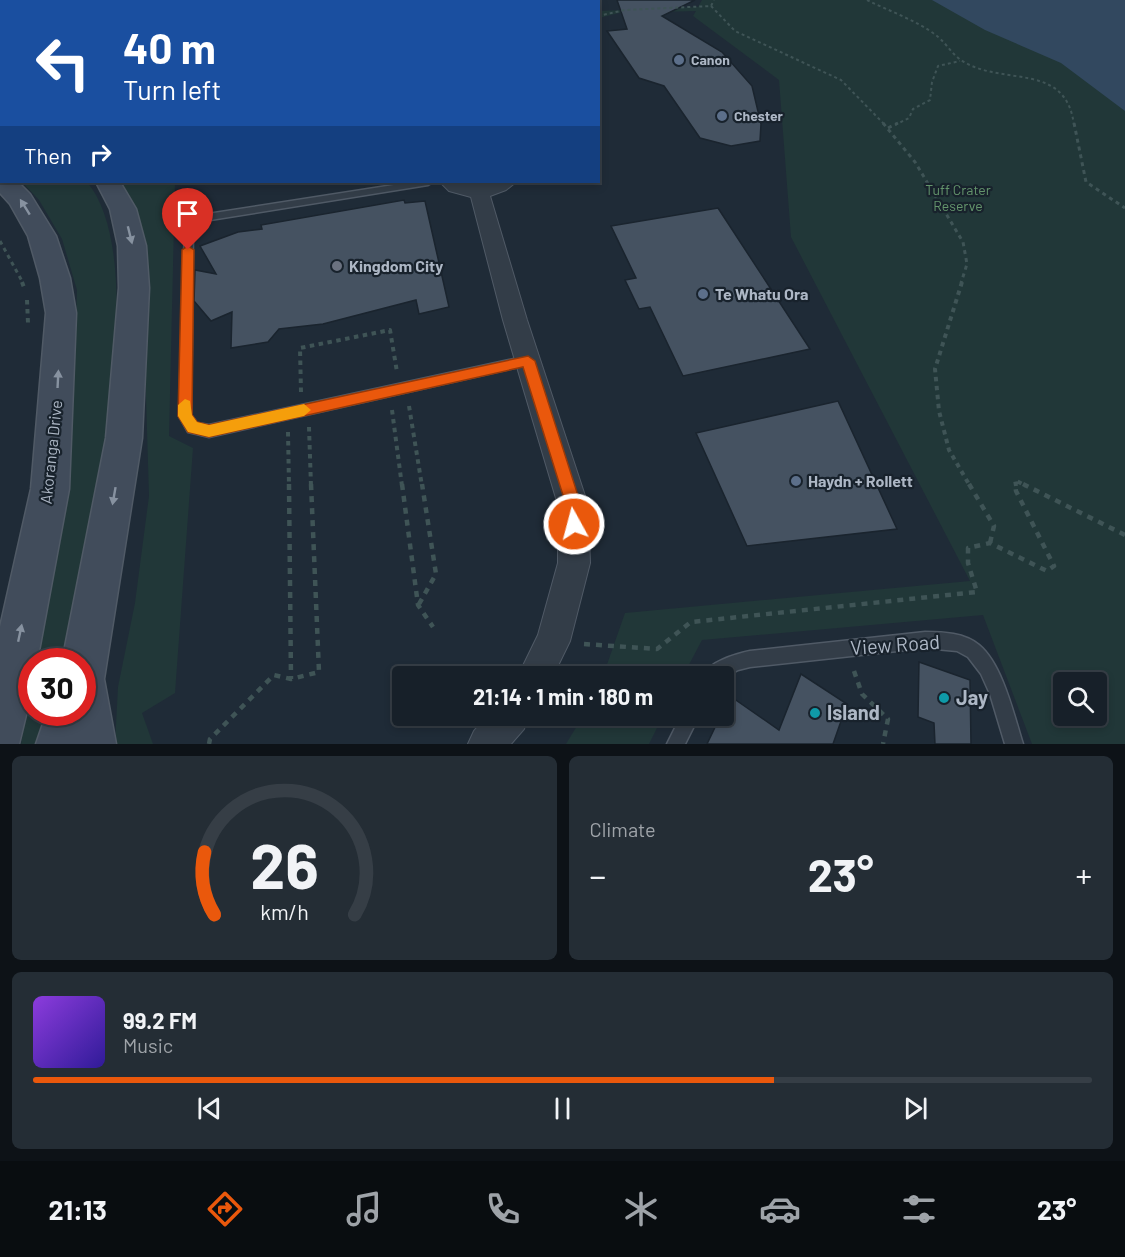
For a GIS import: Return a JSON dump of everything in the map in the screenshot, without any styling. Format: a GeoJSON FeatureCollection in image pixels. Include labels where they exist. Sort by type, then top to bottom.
{"type":"FeatureCollection","features":[{"type":"Feature","properties":{"kind":"main road","name":"Akoranga Drive"},"geometry":{"type":"LineString","coordinates":[[0,732],[50,489],[61,313],[56,278],[42,236],[21,200],[6,183]]}},
{"type":"Feature","properties":{"kind":"main road"},"geometry":{"type":"LineString","coordinates":[[88,648],[124,438],[134,288],[132,246],[123,209],[109,183]]}},
{"type":"Feature","properties":{"kind":"main road"},"geometry":{"type":"LineString","coordinates":[[60,744],[66,726]]}},
{"type":"Feature","properties":{"kind":"main road"},"geometry":{"type":"LineString","coordinates":[[89,726],[92,744]]}},
{"type":"Feature","properties":{"kind":"street"},"geometry":{"type":"LineString","coordinates":[[452,183],[458,187],[479,191],[490,190],[505,183]]}},
{"type":"Feature","properties":{"kind":"street"},"geometry":{"type":"LineString","coordinates":[[479,191],[528,361],[573,505],[574,563],[554,641],[540,666]]}},
{"type":"Feature","properties":{"kind":"street"},"geometry":{"type":"LineString","coordinates":[[487,744],[502,726]]}},
{"type":"Feature","properties":{"kind":"lane"},"geometry":{"type":"LineString","coordinates":[[422,183],[201,218],[193,222],[188,228],[185,416],[193,428],[209,431],[528,361]]}},
{"type":"Feature","properties":{"kind":"lane","name":"View Road"},"geometry":{"type":"LineString","coordinates":[[728,666],[736,662],[925,640],[946,641],[975,651],[999,697],[1014,744]]}},
{"type":"Feature","properties":{"kind":"lane"},"geometry":{"type":"LineString","coordinates":[[676,744],[685,726]]}},
{"type":"Feature","properties":{"kind":"path"},"geometry":{"type":"LineString","coordinates":[[711,6],[714,0]]}},
{"type":"Feature","properties":{"kind":"path"},"geometry":{"type":"LineString","coordinates":[[867,0],[937,36],[961,61],[981,71],[1043,80],[1062,93],[1072,107],[1076,140],[1086,182],[1125,208]]}},
{"type":"Feature","properties":{"kind":"path"},"geometry":{"type":"LineString","coordinates":[[600,16],[626,11],[711,6],[735,31],[841,80],[888,128],[915,162],[963,242],[967,264],[935,369],[939,411],[949,450],[994,526],[990,543]]}},
{"type":"Feature","properties":{"kind":"path"},"geometry":{"type":"LineString","coordinates":[[888,128],[909,118],[913,108],[930,100],[932,82],[938,66],[961,61]]}},
{"type":"Feature","properties":{"kind":"path"},"geometry":{"type":"LineString","coordinates":[[0,241],[19,272],[26,292],[28,330]]}},
{"type":"Feature","properties":{"kind":"path"},"geometry":{"type":"LineString","coordinates":[[302,428],[300,348],[390,330],[400,390]]}},
{"type":"Feature","properties":{"kind":"path"},"geometry":{"type":"LineString","coordinates":[[418,605],[436,574],[409,402],[392,406],[418,605],[433,627]]}},
{"type":"Feature","properties":{"kind":"path"},"geometry":{"type":"LineString","coordinates":[[210,744],[210,740],[274,675],[291,679],[319,672],[309,427],[288,431],[291,679]]}},
{"type":"Feature","properties":{"kind":"path"},"geometry":{"type":"LineString","coordinates":[[554,641],[657,649],[691,622],[977,592],[968,563],[968,548],[990,543],[1047,571],[1054,566],[1016,491],[1015,480],[1125,535]]}},
{"type":"Feature","properties":{"kind":"path"},"geometry":{"type":"LineString","coordinates":[[847,649],[862,694],[888,719],[883,744]]}},
{"type":"Feature","properties":{"kind":"green space","name":"Tuff Crater Reserve"},"geometry":{"type":"Polygon","coordinates":[[[702,0],[992,0],[1125,86],[1125,744],[1032,744],[983,615],[702,640],[688,666],[606,666],[625,613],[970,581],[791,237],[779,80],[693,16],[696,11],[619,13],[600,18],[600,11],[698,7],[702,0]]]}},
{"type":"Feature","properties":{"kind":"green space"},"geometry":{"type":"Polygon","coordinates":[[[23,183],[88,183],[107,222],[116,277],[116,343],[109,414],[98,486],[66,648],[38,648],[66,502],[75,357],[77,290],[62,239],[39,200],[23,183]]]}},
{"type":"Feature","properties":{"kind":"green space"},"geometry":{"type":"Polygon","coordinates":[[[122,183],[175,183],[169,436],[193,448],[175,693],[142,713],[153,744],[115,744],[118,687],[135,603],[149,496],[141,231],[122,183]]]}},
{"type":"Feature","properties":{"kind":"green space"},"geometry":{"type":"Polygon","coordinates":[[[24,726],[45,726],[40,744],[21,744],[24,726]]]}},
{"type":"Feature","properties":{"kind":"green space"},"geometry":{"type":"Polygon","coordinates":[[[577,726],[658,726],[649,744],[566,744],[577,726]]]}},
{"type":"Feature","properties":{"kind":"water"},"geometry":{"type":"Polygon","coordinates":[[[932,0],[1125,0],[1125,111],[1061,63],[985,30],[932,0]]]}},
{"type":"Feature","properties":{"kind":"building"},"geometry":{"type":"Polygon","coordinates":[[[617,0],[695,0],[662,16],[722,52],[752,86],[761,124],[760,141],[731,146],[700,138],[664,86],[639,78],[607,31],[627,29],[617,0]]]}},
{"type":"Feature","properties":{"kind":"building","name":"Kingdom City"},"geometry":{"type":"Polygon","coordinates":[[[404,200],[405,203],[425,201],[449,307],[419,314],[416,300],[323,324],[279,329],[268,342],[231,348],[232,312],[211,321],[194,301],[195,270],[216,274],[200,246],[238,232],[262,229],[261,225],[404,200]]]}},
{"type":"Feature","properties":{"kind":"building","name":"Te Whatu Ora"},"geometry":{"type":"Polygon","coordinates":[[[718,208],[810,349],[683,376],[650,307],[639,309],[625,280],[636,278],[611,226],[718,208]]]}},
{"type":"Feature","properties":{"kind":"building","name":"Haydn + Rollett"},"geometry":{"type":"Polygon","coordinates":[[[838,401],[897,529],[747,546],[696,433],[838,401]]]}},
{"type":"Feature","properties":{"kind":"building","name":"Jay"},"geometry":{"type":"Polygon","coordinates":[[[919,662],[970,680],[971,744],[935,744],[934,723],[918,717],[919,662]]]}},
{"type":"Feature","properties":{"kind":"building","name":"Island"},"geometry":{"type":"Polygon","coordinates":[[[801,674],[847,704],[833,744],[707,744],[716,726],[734,726],[734,699],[779,730],[801,674]]]}},
{"type":"Feature","properties":{"kind":"slow traffic"},"geometry":{"type":"LineString","coordinates":[[185,405],[185,416],[193,428],[209,431],[304,410]]}},
{"type":"Feature","properties":{"kind":"place","name":"Canon"},"geometry":{"type":"Point","coordinates":[679,60]}},
{"type":"Feature","properties":{"kind":"place","name":"Chester"},"geometry":{"type":"Point","coordinates":[722,116]}},
{"type":"Feature","properties":{"kind":"place","name":"Kingdom City"},"geometry":{"type":"Point","coordinates":[337,266]}},
{"type":"Feature","properties":{"kind":"place","name":"Te Whatu Ora"},"geometry":{"type":"Point","coordinates":[703,294]}},
{"type":"Feature","properties":{"kind":"place","name":"Haydn + Rollett"},"geometry":{"type":"Point","coordinates":[796,481]}},
{"type":"Feature","properties":{"kind":"place","name":"Jay"},"geometry":{"type":"Point","coordinates":[944,698]}},
{"type":"Feature","properties":{"kind":"place","name":"Island"},"geometry":{"type":"Point","coordinates":[815,713]}},
{"type":"Feature","properties":{"kind":"route"},"geometry":{"type":"LineString","coordinates":[[188,250],[185,416],[193,428],[209,431],[528,361],[573,505],[574,524]]}}]}
